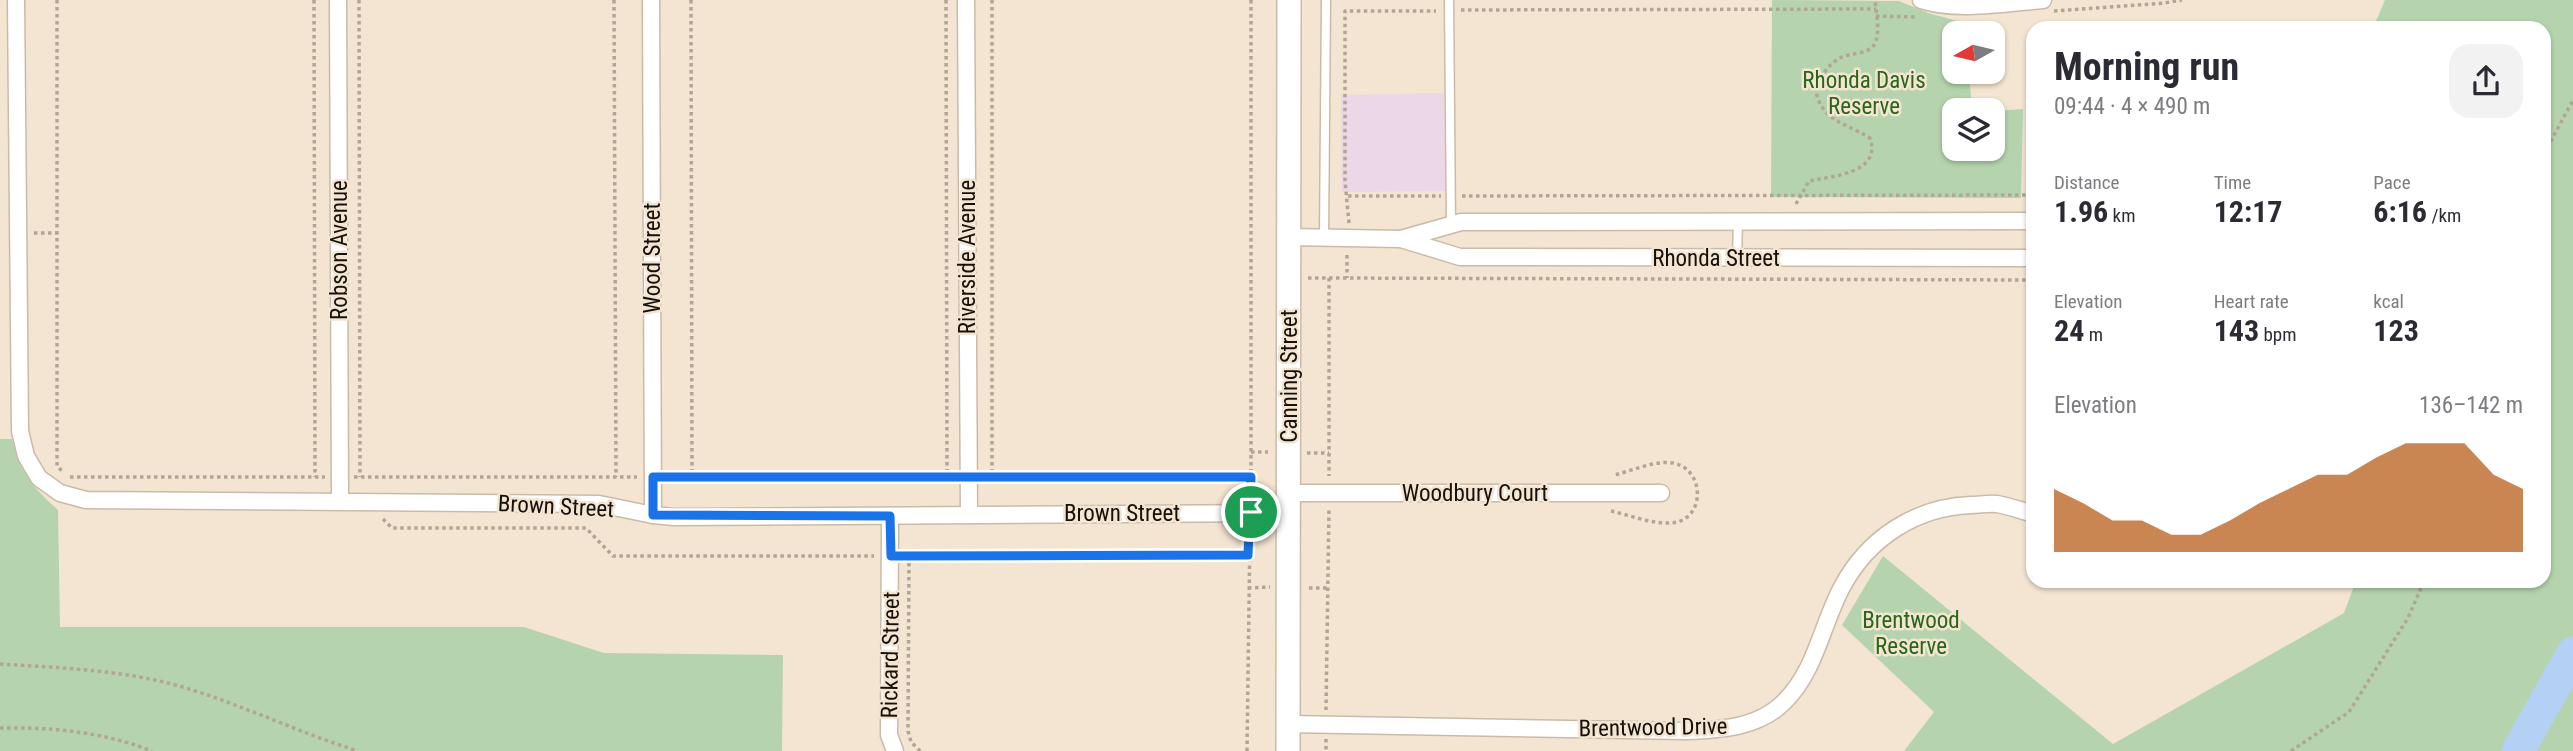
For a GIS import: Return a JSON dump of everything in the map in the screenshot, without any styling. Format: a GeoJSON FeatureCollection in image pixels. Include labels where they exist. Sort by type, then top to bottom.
{"type":"FeatureCollection","features":[{"type":"Feature","properties":{"kind":"street"},"geometry":{"type":"LineString","coordinates":[[8,254],[16,0]]}},
{"type":"Feature","properties":{"kind":"street","name":"Robson Avenue"},"geometry":{"type":"LineString","coordinates":[[338,0],[340,501]]}},
{"type":"Feature","properties":{"kind":"street","name":"Wood Street"},"geometry":{"type":"LineString","coordinates":[[651,0],[653,515]]}},
{"type":"Feature","properties":{"kind":"street","name":"Riverside Avenue"},"geometry":{"type":"LineString","coordinates":[[966,0],[969,514]]}},
{"type":"Feature","properties":{"kind":"street","name":"Canning Street"},"geometry":{"type":"LineString","coordinates":[[1288,751],[1289,0]]}},
{"type":"Feature","properties":{"kind":"street"},"geometry":{"type":"LineString","coordinates":[[1927,1],[2044,6]]}},
{"type":"Feature","properties":{"kind":"street","name":"Rhonda Street"},"geometry":{"type":"LineString","coordinates":[[1401,239],[1461,222],[2026,220]]}},
{"type":"Feature","properties":{"kind":"street","name":"Rhonda Street"},"geometry":{"type":"LineString","coordinates":[[1289,237],[1401,239],[1460,257],[2026,258]]}},
{"type":"Feature","properties":{"kind":"street","name":"Brown Street"},"geometry":{"type":"LineString","coordinates":[[8,254],[20,431],[26,456],[39,478],[61,493],[86,500],[599,503],[653,515],[890,516],[1251,512],[1288,503]]}},
{"type":"Feature","properties":{"kind":"street","name":"Woodbury Court"},"geometry":{"type":"LineString","coordinates":[[1288,503],[1661,493]]}},
{"type":"Feature","properties":{"kind":"street","name":"Brentwood Drive"},"geometry":{"type":"LineString","coordinates":[[1288,724],[1727,730],[1759,719],[1784,703],[1803,679],[1842,586],[1863,556],[1889,531],[1920,514],[1952,506],[1995,504],[2026,512]]}},
{"type":"Feature","properties":{"kind":"street","name":"Rickard Street"},"geometry":{"type":"LineString","coordinates":[[890,516],[889,735],[895,751]]}},
{"type":"Feature","properties":{"kind":"lane"},"geometry":{"type":"LineString","coordinates":[[1324,238],[1326,0]]}},
{"type":"Feature","properties":{"kind":"lane"},"geometry":{"type":"LineString","coordinates":[[1449,0],[1451,225]]}},
{"type":"Feature","properties":{"kind":"lane"},"geometry":{"type":"LineString","coordinates":[[1737,258],[1738,222]]}},
{"type":"Feature","properties":{"kind":"path"},"geometry":{"type":"LineString","coordinates":[[57,0],[57,466],[68,477],[1251,477]]}},
{"type":"Feature","properties":{"kind":"path"},"geometry":{"type":"LineString","coordinates":[[314,0],[315,477]]}},
{"type":"Feature","properties":{"kind":"path"},"geometry":{"type":"LineString","coordinates":[[359,0],[360,477]]}},
{"type":"Feature","properties":{"kind":"path"},"geometry":{"type":"LineString","coordinates":[[614,0],[615,477]]}},
{"type":"Feature","properties":{"kind":"path"},"geometry":{"type":"LineString","coordinates":[[691,0],[692,477]]}},
{"type":"Feature","properties":{"kind":"path"},"geometry":{"type":"LineString","coordinates":[[946,0],[947,477]]}},
{"type":"Feature","properties":{"kind":"path"},"geometry":{"type":"LineString","coordinates":[[992,0],[992,477]]}},
{"type":"Feature","properties":{"kind":"path"},"geometry":{"type":"LineString","coordinates":[[1247,751],[1248,555],[1251,512],[1251,0]]}},
{"type":"Feature","properties":{"kind":"path"},"geometry":{"type":"LineString","coordinates":[[1787,222],[1809,181],[1859,169],[1871,158],[1874,149],[1870,138],[1825,114],[1817,100],[1815,86],[1828,66],[1842,57],[1869,50],[1875,44],[1875,0]]}},
{"type":"Feature","properties":{"kind":"path"},"geometry":{"type":"LineString","coordinates":[[2044,6],[2164,3],[2182,0]]}},
{"type":"Feature","properties":{"kind":"path"},"geometry":{"type":"LineString","coordinates":[[1347,278],[1349,238],[1345,181],[1345,11],[1876,9]]}},
{"type":"Feature","properties":{"kind":"path"},"geometry":{"type":"LineString","coordinates":[[2551,141],[2573,100]]}},
{"type":"Feature","properties":{"kind":"path"},"geometry":{"type":"LineString","coordinates":[[1348,196],[2026,195]]}},
{"type":"Feature","properties":{"kind":"path"},"geometry":{"type":"LineString","coordinates":[[1329,278],[2026,280]]}},
{"type":"Feature","properties":{"kind":"path"},"geometry":{"type":"LineString","coordinates":[[379,515],[392,528],[586,528],[613,555],[1248,555]]}},
{"type":"Feature","properties":{"kind":"path"},"geometry":{"type":"LineString","coordinates":[[909,556],[908,731],[911,742],[920,751]]}},
{"type":"Feature","properties":{"kind":"path"},"geometry":{"type":"LineString","coordinates":[[2291,751],[2349,712],[2408,618],[2421,588]]}},
{"type":"Feature","properties":{"kind":"path"},"geometry":{"type":"LineString","coordinates":[[0,664],[133,676],[164,682],[358,751]]}},
{"type":"Feature","properties":{"kind":"path"},"geometry":{"type":"LineString","coordinates":[[0,728],[35,727],[77,732],[130,743],[152,751]]}},
{"type":"Feature","properties":{"kind":"shaded area"},"geometry":{"type":"Polygon","coordinates":[[[1444,93],[1446,191],[1342,192],[1341,95],[1444,93]]]}},
{"type":"Feature","properties":{"kind":"green space","name":"Rhonda Davis Reserve"},"geometry":{"type":"Polygon","coordinates":[[[1772,0],[1899,1],[1958,21],[1942,21],[1942,84],[1970,84],[1971,98],[1942,98],[1942,161],[2005,161],[2005,110],[2023,109],[2021,198],[1771,197],[1772,0]]]}},
{"type":"Feature","properties":{"kind":"green space","name":"Brentwood Reserve"},"geometry":{"type":"Polygon","coordinates":[[[2385,0],[2573,0],[2573,751],[1904,751],[1934,712],[1842,625],[1883,556],[2113,744],[2344,613],[2353,588],[2551,588],[2551,21],[2376,21],[2385,0]]]}},
{"type":"Feature","properties":{"kind":"green space"},"geometry":{"type":"Polygon","coordinates":[[[0,439],[12,439],[19,461],[29,479],[58,510],[60,627],[524,627],[604,653],[783,655],[782,751],[0,751],[0,439]]]}},
{"type":"Feature","properties":{"kind":"waterway"},"geometry":{"type":"LineString","coordinates":[[2518,751],[2573,653]]}},
{"type":"Feature","properties":{"kind":"route"},"geometry":{"type":"LineString","coordinates":[[653,477],[1251,477],[1251,512],[1248,555],[891,556],[890,516],[653,515],[653,477]]}}]}
